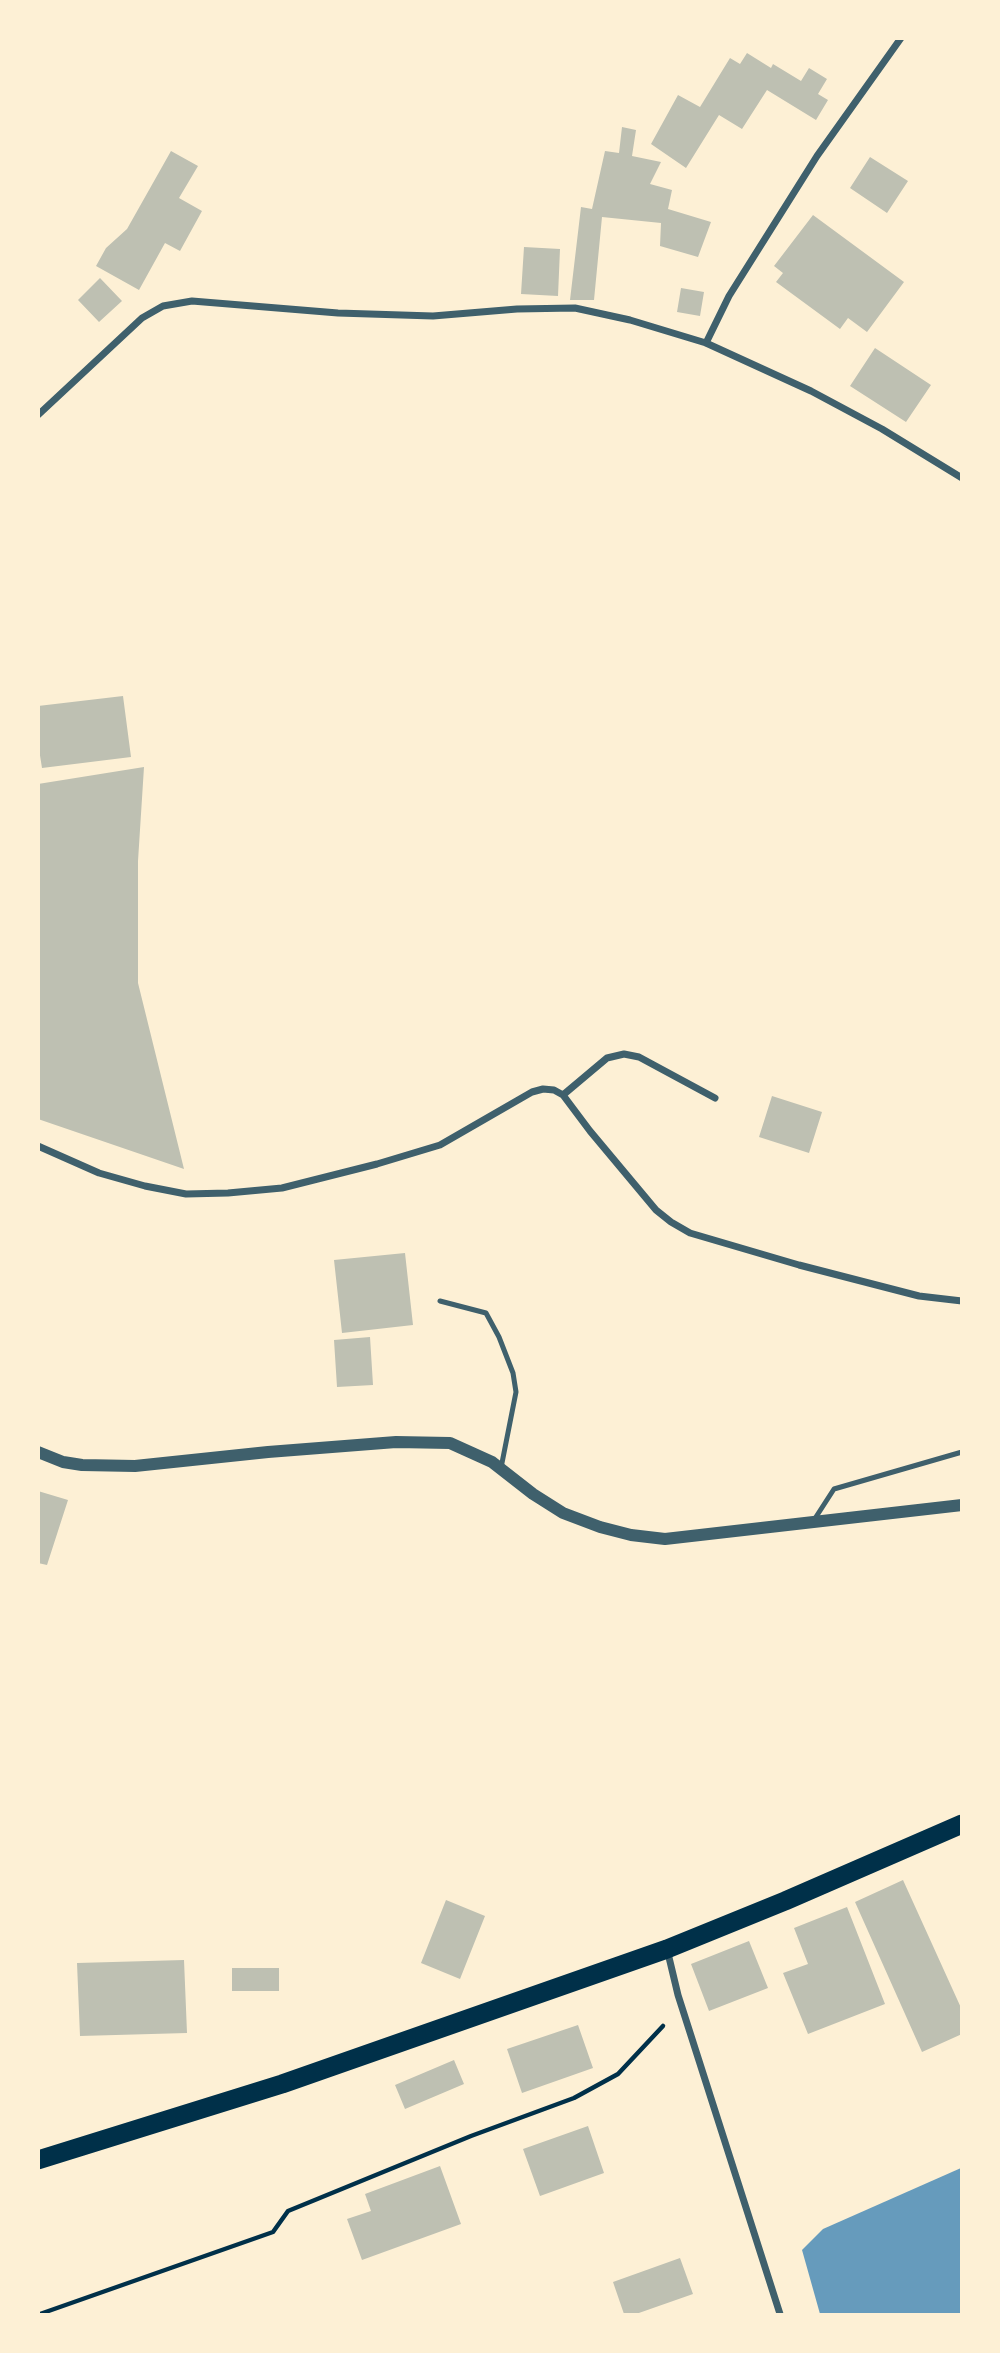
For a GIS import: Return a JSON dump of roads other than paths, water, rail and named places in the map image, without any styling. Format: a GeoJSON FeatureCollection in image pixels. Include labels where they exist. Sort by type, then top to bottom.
{"type":"FeatureCollection","features":[{"type":"Feature","properties":{"kind":"highway"},"geometry":{"type":"LineString","coordinates":[[38,2160],[282,2084],[667,1949],[961,1824]]}},
{"type":"Feature","properties":{"kind":"street"},"geometry":{"type":"LineString","coordinates":[[706,343],[729,296],[817,156],[901,38]]}},
{"type":"Feature","properties":{"kind":"street"},"geometry":{"type":"LineString","coordinates":[[38,415],[142,318],[163,306],[192,301],[338,313],[433,316],[517,309],[575,308],[630,320],[706,343],[823,397],[882,429],[961,478]]}},
{"type":"Feature","properties":{"kind":"street"},"geometry":{"type":"LineString","coordinates":[[563,1095],[607,1058],[624,1054],[639,1057],[715,1098]]}},
{"type":"Feature","properties":{"kind":"street"},"geometry":{"type":"LineString","coordinates":[[38,1146],[99,1173],[186,1194],[282,1188],[440,1145],[532,1092],[554,1090],[563,1095],[656,1210],[690,1233],[786,1262],[919,1296],[961,1301]]}},
{"type":"Feature","properties":{"kind":"street"},"geometry":{"type":"LineString","coordinates":[[38,1452],[63,1462],[82,1465],[135,1466],[268,1452],[426,1441],[450,1443],[471,1451],[501,1469],[563,1513],[631,1535],[665,1539],[961,1505]]}},
{"type":"Feature","properties":{"kind":"street"},"geometry":{"type":"LineString","coordinates":[[667,1949],[678,1995],[780,2315]]}},
{"type":"Feature","properties":{"kind":"lane"},"geometry":{"type":"LineString","coordinates":[[440,1300],[486,1313],[513,1373],[516,1392],[501,1469]]}},
{"type":"Feature","properties":{"kind":"lane"},"geometry":{"type":"LineString","coordinates":[[812,1522],[834,1489],[961,1452]]}},
{"type":"Feature","properties":{"kind":"water"},"geometry":{"type":"Polygon","coordinates":[[[961,2168],[961,2314],[820,2314],[802,2250],[823,2229],[961,2168]]]}}]}
